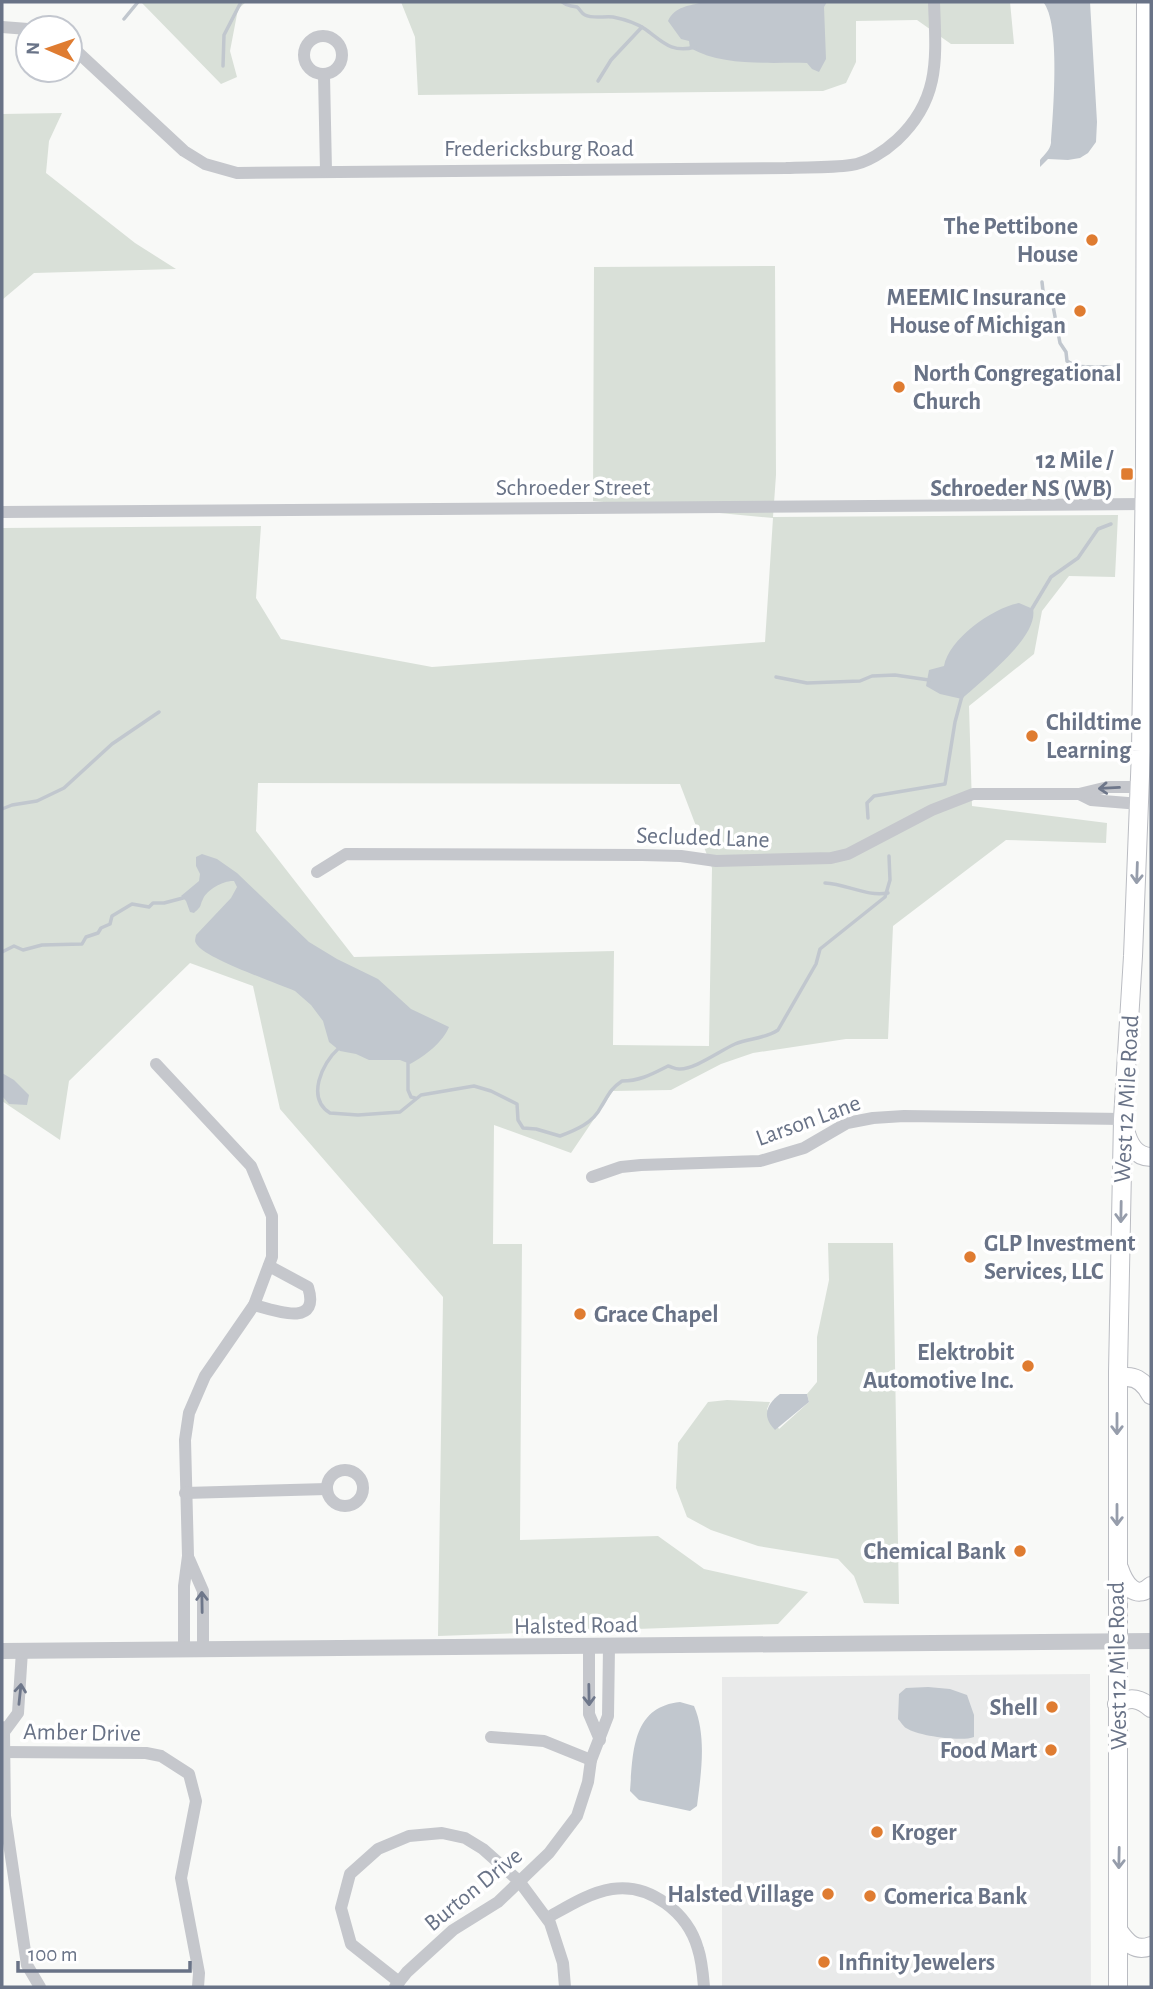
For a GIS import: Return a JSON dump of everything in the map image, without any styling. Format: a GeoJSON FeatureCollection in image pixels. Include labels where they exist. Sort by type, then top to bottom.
{"type":"FeatureCollection","features":[{"type":"Feature","properties":{"kind":"main road","name":"West 12 Mile Road"},"geometry":{"type":"LineString","coordinates":[[1118,1987],[1116,1562],[1123,1119],[1140,796],[1146,750],[1143,643],[1144,504],[1148,470],[1149,179],[1146,2]]}},
{"type":"Feature","properties":{"kind":"main road"},"geometry":{"type":"LineString","coordinates":[[1143,643],[1151,663]]}},
{"type":"Feature","properties":{"kind":"main road"},"geometry":{"type":"LineString","coordinates":[[1123,1119],[1127,1140],[1132,1148],[1145,1157],[1151,1157]]}},
{"type":"Feature","properties":{"kind":"main road"},"geometry":{"type":"LineString","coordinates":[[1118,1379],[1132,1377],[1139,1380],[1151,1395]]}},
{"type":"Feature","properties":{"kind":"main road"},"geometry":{"type":"LineString","coordinates":[[1116,1562],[1129,1588],[1137,1592],[1147,1590],[1151,1586]]}},
{"type":"Feature","properties":{"kind":"main road"},"geometry":{"type":"LineString","coordinates":[[1117,1704],[1125,1699],[1135,1699],[1151,1708]]}},
{"type":"Feature","properties":{"kind":"main road"},"geometry":{"type":"LineString","coordinates":[[1118,1930],[1128,1944],[1135,1947],[1151,1946]]}},
{"type":"Feature","properties":{"kind":"street","name":"Fredericksburg Road"},"geometry":{"type":"LineString","coordinates":[[84,58],[184,151],[205,164],[237,173],[786,168],[853,165],[886,150],[913,125],[931,88],[936,61],[934,2]]}},
{"type":"Feature","properties":{"kind":"street"},"geometry":{"type":"LineString","coordinates":[[324,75],[326,171]]}},
{"type":"Feature","properties":{"kind":"street","name":"Schroeder Street"},"geometry":{"type":"LineString","coordinates":[[2,512],[1144,504]]}},
{"type":"Feature","properties":{"kind":"street","name":"Secluded Lane"},"geometry":{"type":"LineString","coordinates":[[317,872],[346,854],[642,855],[716,860],[816,860],[848,854],[932,810],[973,794],[1079,793],[1108,787],[1140,796]]}},
{"type":"Feature","properties":{"kind":"street"},"geometry":{"type":"LineString","coordinates":[[156,1064],[251,1166],[272,1216],[272,1258],[254,1305],[205,1376],[189,1413],[185,1440],[188,1556],[184,1586],[184,1651]]}},
{"type":"Feature","properties":{"kind":"street","name":"Larson Lane"},"geometry":{"type":"LineString","coordinates":[[592,1177],[621,1167],[640,1165],[760,1161],[804,1148],[847,1123],[873,1118],[904,1116],[1123,1119]]}},
{"type":"Feature","properties":{"kind":"street"},"geometry":{"type":"LineString","coordinates":[[254,1305],[288,1315],[303,1311],[309,1305],[312,1297],[308,1287],[269,1266]]}},
{"type":"Feature","properties":{"kind":"street"},"geometry":{"type":"LineString","coordinates":[[185,1493],[327,1489]]}},
{"type":"Feature","properties":{"kind":"street"},"geometry":{"type":"LineString","coordinates":[[188,1556],[203,1591],[203,1651]]}},
{"type":"Feature","properties":{"kind":"street","name":"Halsted Road"},"geometry":{"type":"LineString","coordinates":[[2,1651],[1151,1641]]}},
{"type":"Feature","properties":{"kind":"street"},"geometry":{"type":"LineString","coordinates":[[589,1647],[589,1714],[600,1740]]}},
{"type":"Feature","properties":{"kind":"street","name":"Burton Drive"},"geometry":{"type":"LineString","coordinates":[[397,1985],[453,1930],[498,1902],[549,1853],[577,1816],[588,1782],[591,1760],[608,1716],[609,1647]]}},
{"type":"Feature","properties":{"kind":"street"},"geometry":{"type":"LineString","coordinates":[[22,1651],[19,1713],[3,1729],[5,1816],[27,1965],[40,1987]]}},
{"type":"Feature","properties":{"kind":"street"},"geometry":{"type":"LineString","coordinates":[[491,1737],[544,1741],[591,1760]]}},
{"type":"Feature","properties":{"kind":"street","name":"Amber Drive"},"geometry":{"type":"LineString","coordinates":[[3,1752],[146,1753],[161,1756],[188,1774],[196,1801],[181,1878],[199,1973],[198,1987]]}},
{"type":"Feature","properties":{"kind":"street"},"geometry":{"type":"LineString","coordinates":[[397,1985],[351,1944],[341,1908],[350,1874],[378,1849],[409,1836],[442,1833],[465,1838],[483,1849],[519,1881],[547,1918],[563,1963],[565,1987]]}},
{"type":"Feature","properties":{"kind":"street"},"geometry":{"type":"LineString","coordinates":[[547,1918],[596,1893],[627,1888],[646,1892],[677,1913],[688,1927],[698,1948],[704,1987]]}},
{"type":"Feature","properties":{"kind":"shaded area"},"geometry":{"type":"Polygon","coordinates":[[[141,2],[246,2],[238,9],[230,51],[237,77],[221,84],[141,2]]]}},
{"type":"Feature","properties":{"kind":"shaded area"},"geometry":{"type":"Polygon","coordinates":[[[401,2],[1010,2],[1014,44],[951,44],[917,20],[856,21],[856,62],[846,83],[823,91],[418,95],[415,37],[401,2]]]}},
{"type":"Feature","properties":{"kind":"shaded area"},"geometry":{"type":"Polygon","coordinates":[[[704,2],[827,2],[824,7],[826,59],[819,72],[807,63],[732,61],[690,48],[689,41],[681,39],[668,21],[679,9],[704,2]]]}},
{"type":"Feature","properties":{"kind":"shaded area"},"geometry":{"type":"Polygon","coordinates":[[[1043,2],[1090,2],[1097,122],[1096,142],[1088,153],[1068,160],[1048,159],[1040,167],[1040,160],[1051,143],[1054,69],[1052,28],[1043,2]]]}},
{"type":"Feature","properties":{"kind":"shaded area"},"geometry":{"type":"Polygon","coordinates":[[[62,113],[49,141],[46,173],[135,243],[176,269],[34,273],[2,300],[2,114],[62,113]]]}},
{"type":"Feature","properties":{"kind":"shaded area"},"geometry":{"type":"Polygon","coordinates":[[[775,266],[776,475],[773,517],[1118,515],[1115,577],[1069,576],[1042,611],[1034,654],[969,706],[972,806],[1107,823],[1106,843],[1006,840],[893,926],[888,1039],[846,1039],[753,1053],[721,1064],[671,1090],[613,1091],[571,1153],[494,1125],[493,1244],[522,1244],[520,1540],[658,1536],[704,1569],[808,1592],[778,1624],[438,1636],[443,1297],[280,1109],[253,986],[190,963],[69,1081],[60,1140],[2,1101],[2,528],[261,526],[256,598],[281,639],[432,667],[765,642],[773,518],[593,501],[594,267],[775,266]],[[258,783],[256,831],[354,957],[614,951],[613,1045],[709,1046],[712,868],[680,784],[258,783]]]}},
{"type":"Feature","properties":{"kind":"shaded area"},"geometry":{"type":"Polygon","coordinates":[[[1019,603],[1033,609],[1027,632],[1007,657],[962,699],[940,694],[926,686],[929,670],[944,666],[954,645],[973,626],[997,611],[1019,603]]]}},
{"type":"Feature","properties":{"kind":"shaded area"},"geometry":{"type":"Polygon","coordinates":[[[202,854],[217,859],[237,873],[309,942],[378,979],[411,1009],[449,1027],[442,1038],[427,1053],[410,1064],[400,1060],[369,1060],[340,1051],[329,1042],[323,1021],[311,1005],[295,991],[228,964],[204,951],[196,943],[196,935],[231,898],[237,887],[234,881],[217,886],[205,895],[194,913],[190,912],[181,896],[199,881],[196,857],[202,854]]]}},
{"type":"Feature","properties":{"kind":"shaded area"},"geometry":{"type":"Polygon","coordinates":[[[2,1073],[14,1080],[29,1095],[27,1105],[9,1104],[2,1096],[2,1073]]]}},
{"type":"Feature","properties":{"kind":"shaded area"},"geometry":{"type":"Polygon","coordinates":[[[828,1243],[893,1243],[899,1604],[864,1603],[854,1576],[838,1559],[758,1546],[711,1530],[687,1517],[676,1488],[678,1443],[708,1402],[770,1402],[767,1409],[779,1429],[809,1402],[807,1394],[817,1382],[817,1337],[829,1280],[828,1243]]]}},
{"type":"Feature","properties":{"kind":"shaded area"},"geometry":{"type":"Polygon","coordinates":[[[780,1394],[807,1394],[809,1402],[775,1430],[768,1420],[767,1410],[780,1394]]]}},
{"type":"Feature","properties":{"kind":"shaded area"},"geometry":{"type":"Polygon","coordinates":[[[1090,1674],[1091,1987],[722,1987],[722,1677],[1090,1674]]]}},
{"type":"Feature","properties":{"kind":"shaded area"},"geometry":{"type":"Polygon","coordinates":[[[906,1688],[950,1689],[967,1695],[974,1715],[974,1737],[940,1737],[912,1731],[904,1726],[898,1719],[899,1694],[906,1688]]]}},
{"type":"Feature","properties":{"kind":"shaded area"},"geometry":{"type":"Polygon","coordinates":[[[680,1702],[694,1706],[701,1730],[697,1806],[690,1811],[639,1800],[630,1791],[634,1747],[644,1722],[664,1706],[680,1702]]]}},
{"type":"Feature","properties":{"kind":"waterway"},"geometry":{"type":"LineString","coordinates":[[124,19],[138,2]]}},
{"type":"Feature","properties":{"kind":"waterway"},"geometry":{"type":"LineString","coordinates":[[223,66],[224,35],[241,2]]}},
{"type":"Feature","properties":{"kind":"waterway"},"geometry":{"type":"LineString","coordinates":[[562,2],[577,7],[588,16],[613,17],[634,23],[673,47],[695,47]]}},
{"type":"Feature","properties":{"kind":"waterway"},"geometry":{"type":"LineString","coordinates":[[598,81],[611,60],[642,27]]}},
{"type":"Feature","properties":{"kind":"waterway"},"geometry":{"type":"LineString","coordinates":[[1042,282],[1043,291],[1053,306],[1060,343],[1066,352],[1067,361],[1082,367],[1110,367]]}},
{"type":"Feature","properties":{"kind":"waterway"},"geometry":{"type":"LineString","coordinates":[[1030,612],[1051,577],[1078,558],[1098,529],[1111,524]]}},
{"type":"Feature","properties":{"kind":"waterway"},"geometry":{"type":"LineString","coordinates":[[776,677],[807,683],[860,681],[872,676],[895,675],[929,680]]}},
{"type":"Feature","properties":{"kind":"waterway"},"geometry":{"type":"LineString","coordinates":[[868,818],[867,803],[874,796],[945,784],[962,696]]}},
{"type":"Feature","properties":{"kind":"waterway"},"geometry":{"type":"LineString","coordinates":[[2,809],[37,801],[64,788],[112,744],[159,712]]}},
{"type":"Feature","properties":{"kind":"waterway"},"geometry":{"type":"LineString","coordinates":[[338,1049],[322,1071],[319,1081],[319,1099],[330,1113],[358,1115],[400,1112],[421,1095],[474,1086],[517,1104],[518,1120],[523,1128],[560,1136],[589,1122],[612,1090],[622,1081],[640,1078],[668,1066],[679,1069],[692,1066],[735,1044],[778,1030],[816,964],[820,949],[885,897],[890,880],[889,856]]}},
{"type":"Feature","properties":{"kind":"waterway"},"geometry":{"type":"LineString","coordinates":[[825,883],[872,893],[888,893]]}},
{"type":"Feature","properties":{"kind":"waterway"},"geometry":{"type":"LineString","coordinates":[[2,952],[14,946],[23,950],[42,945],[82,944],[86,937],[98,933],[101,928],[110,924],[112,916],[132,904],[149,907],[153,903],[183,898]]}},
{"type":"Feature","properties":{"kind":"waterway"},"geometry":{"type":"LineString","coordinates":[[408,1063],[408,1090],[411,1097],[415,1098]]}},
{"type":"Feature","properties":{"kind":"place","name":"The Pettibone House"},"geometry":{"type":"Point","coordinates":[1092,240]}},
{"type":"Feature","properties":{"kind":"place","name":"MEEMIC Insurance House of Michigan"},"geometry":{"type":"Point","coordinates":[1080,311]}},
{"type":"Feature","properties":{"kind":"place","name":"North Congregational Church"},"geometry":{"type":"Point","coordinates":[899,387]}},
{"type":"Feature","properties":{"kind":"place","name":"12 Mile / Schroeder NS (WB)"},"geometry":{"type":"Point","coordinates":[1127,474]}},
{"type":"Feature","properties":{"kind":"place","name":"Childtime Learning"},"geometry":{"type":"Point","coordinates":[1032,736]}},
{"type":"Feature","properties":{"kind":"place","name":"GLP Investment Services, LLC"},"geometry":{"type":"Point","coordinates":[970,1257]}},
{"type":"Feature","properties":{"kind":"place","name":"Grace Chapel"},"geometry":{"type":"Point","coordinates":[580,1314]}},
{"type":"Feature","properties":{"kind":"place","name":"Elektrobit Automotive Inc."},"geometry":{"type":"Point","coordinates":[1028,1366]}},
{"type":"Feature","properties":{"kind":"place","name":"Chemical Bank"},"geometry":{"type":"Point","coordinates":[1020,1551]}},
{"type":"Feature","properties":{"kind":"place","name":"Shell"},"geometry":{"type":"Point","coordinates":[1052,1707]}},
{"type":"Feature","properties":{"kind":"place","name":"Food Mart"},"geometry":{"type":"Point","coordinates":[1051,1750]}},
{"type":"Feature","properties":{"kind":"place","name":"Kroger"},"geometry":{"type":"Point","coordinates":[877,1832]}},
{"type":"Feature","properties":{"kind":"place","name":"Halsted Village"},"geometry":{"type":"Point","coordinates":[828,1894]}},
{"type":"Feature","properties":{"kind":"place","name":"Comerica Bank"},"geometry":{"type":"Point","coordinates":[870,1896]}},
{"type":"Feature","properties":{"kind":"place","name":"Infinity Jewelers"},"geometry":{"type":"Point","coordinates":[824,1962]}}]}
